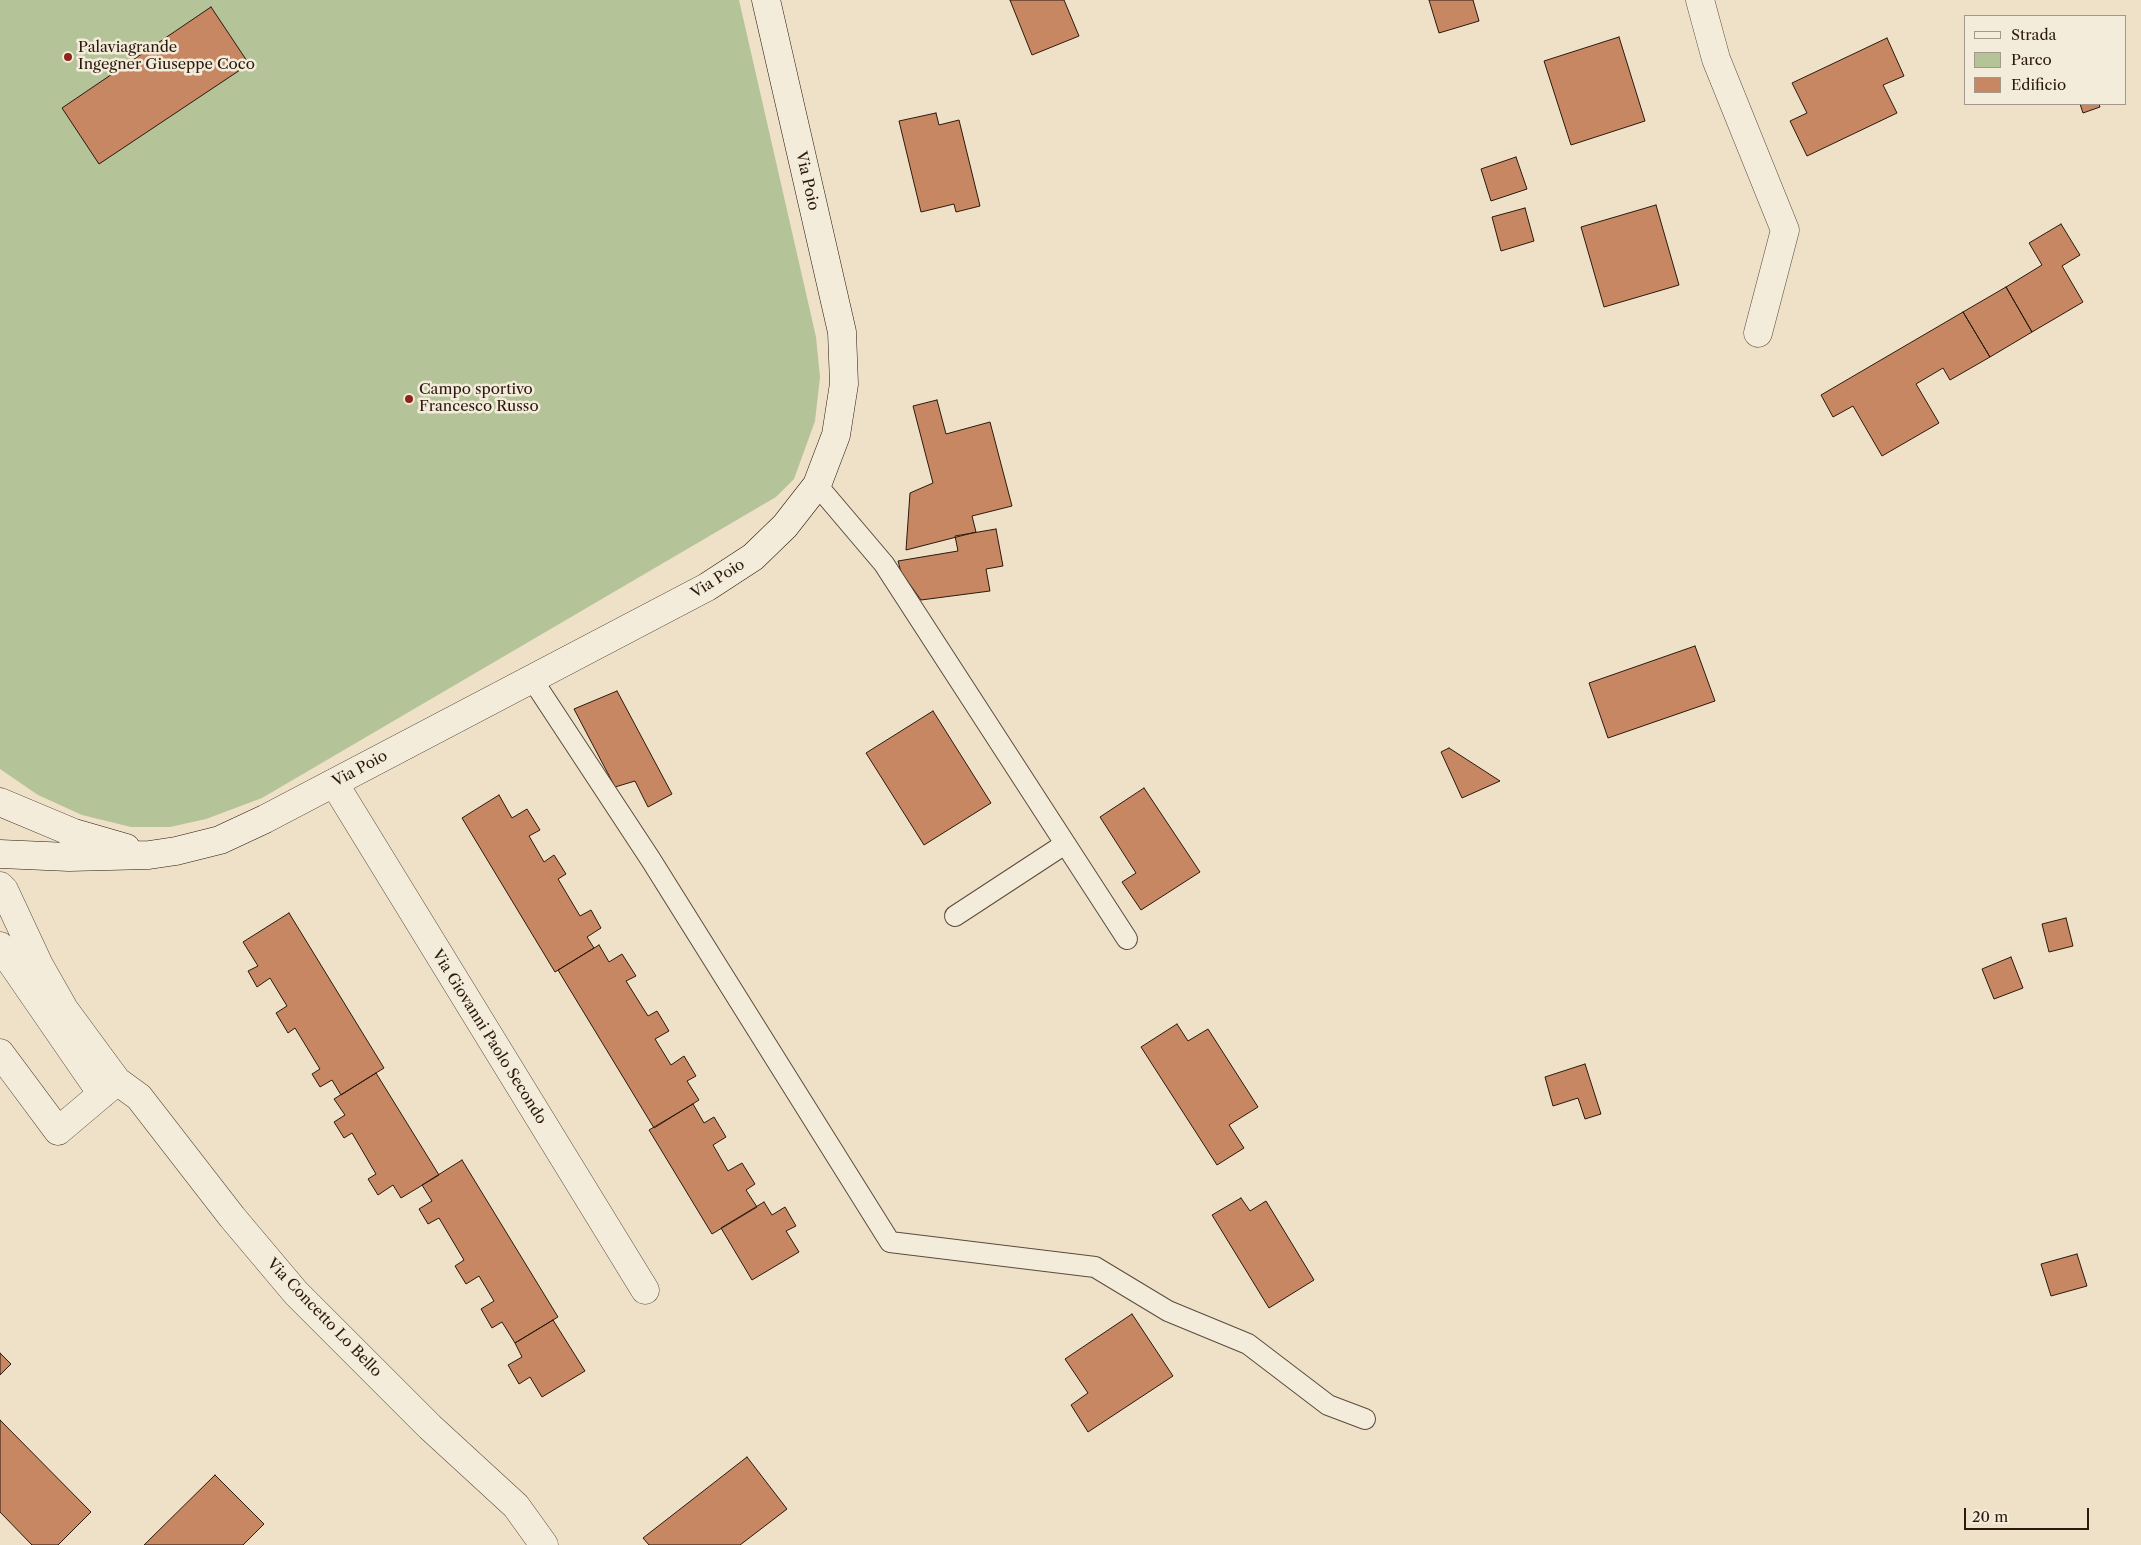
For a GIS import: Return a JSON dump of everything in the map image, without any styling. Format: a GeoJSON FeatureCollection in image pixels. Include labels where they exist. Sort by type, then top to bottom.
{"type":"FeatureCollection","features":[{"type":"Feature","properties":{"kind":"street","name":"Via Poio"},"geometry":{"type":"LineString","coordinates":[[0,854],[68,857],[149,855],[176,851],[220,840],[334,783],[707,587],[753,557],[786,526],[817,485],[836,435],[844,384],[842,332],[766,0]]}},
{"type":"Feature","properties":{"kind":"street"},"geometry":{"type":"LineString","coordinates":[[1700,0],[1716,59],[1785,230],[1758,333]]}},
{"type":"Feature","properties":{"kind":"street","name":"Via Giovanni Paolo Secondo"},"geometry":{"type":"LineString","coordinates":[[334,783],[645,1290]]}},
{"type":"Feature","properties":{"kind":"street"},"geometry":{"type":"LineString","coordinates":[[0,802],[74,833],[149,855]]}},
{"type":"Feature","properties":{"kind":"street"},"geometry":{"type":"LineString","coordinates":[[0,886],[4,890],[39,965],[109,1087]]}},
{"type":"Feature","properties":{"kind":"street"},"geometry":{"type":"LineString","coordinates":[[0,946],[109,1087]]}},
{"type":"Feature","properties":{"kind":"street"},"geometry":{"type":"LineString","coordinates":[[0,1053],[58,1130],[109,1087]]}},
{"type":"Feature","properties":{"kind":"street","name":"Via Concetto Lo Bello"},"geometry":{"type":"LineString","coordinates":[[109,1087],[139,1097],[232,1217],[296,1293],[430,1427],[516,1506],[544,1545]]}},
{"type":"Feature","properties":{"kind":"lane"},"geometry":{"type":"LineString","coordinates":[[817,485],[884,564],[1127,939]]}},
{"type":"Feature","properties":{"kind":"lane"},"geometry":{"type":"LineString","coordinates":[[532,679],[651,860],[890,1242],[1095,1267],[1168,1311],[1248,1344],[1328,1405],[1365,1419]]}},
{"type":"Feature","properties":{"kind":"lane"},"geometry":{"type":"LineString","coordinates":[[955,916],[1065,844]]}},
{"type":"Feature","properties":{"kind":"green space","name":"Campo sportivo Francesco Russo"},"geometry":{"type":"Polygon","coordinates":[[[0,0],[739,0],[816,337],[820,377],[815,421],[794,479],[776,497],[262,798],[206,819],[170,827],[131,827],[82,815],[38,795],[0,769],[0,0]]]}},
{"type":"Feature","properties":{"kind":"building"},"geometry":{"type":"Polygon","coordinates":[[[1010,0],[1064,0],[1079,36],[1032,55],[1010,0]]]}},
{"type":"Feature","properties":{"kind":"building"},"geometry":{"type":"Polygon","coordinates":[[[1429,0],[1473,0],[1479,21],[1439,33],[1429,0]]]}},
{"type":"Feature","properties":{"kind":"building"},"geometry":{"type":"Polygon","coordinates":[[[211,7],[249,64],[99,164],[62,108],[211,7]]]}},
{"type":"Feature","properties":{"kind":"building"},"geometry":{"type":"Polygon","coordinates":[[[1619,37],[1645,121],[1571,145],[1544,61],[1619,37]]]}},
{"type":"Feature","properties":{"kind":"building"},"geometry":{"type":"Polygon","coordinates":[[[1887,38],[1904,76],[1883,85],[1897,113],[1807,156],[1790,121],[1807,113],[1792,83],[1887,38]]]}},
{"type":"Feature","properties":{"kind":"building"},"geometry":{"type":"Polygon","coordinates":[[[2080,105],[2099,105],[2100,107],[2083,113],[2080,105]]]}},
{"type":"Feature","properties":{"kind":"building"},"geometry":{"type":"Polygon","coordinates":[[[936,113],[939,125],[959,120],[980,206],[956,212],[954,204],[921,212],[899,121],[936,113]]]}},
{"type":"Feature","properties":{"kind":"building"},"geometry":{"type":"Polygon","coordinates":[[[1516,157],[1527,189],[1491,201],[1481,169],[1516,157]]]}},
{"type":"Feature","properties":{"kind":"building"},"geometry":{"type":"Polygon","coordinates":[[[1656,205],[1679,285],[1604,307],[1581,227],[1656,205]]]}},
{"type":"Feature","properties":{"kind":"building"},"geometry":{"type":"Polygon","coordinates":[[[1525,208],[1534,241],[1501,251],[1492,217],[1525,208]]]}},
{"type":"Feature","properties":{"kind":"building"},"geometry":{"type":"Polygon","coordinates":[[[2061,224],[2080,255],[2062,266],[2083,302],[2032,332],[2006,287],[2042,265],[2029,243],[2061,224]]]}},
{"type":"Feature","properties":{"kind":"building"},"geometry":{"type":"Polygon","coordinates":[[[2006,287],[2032,332],[1990,357],[1963,312],[2006,287]]]}},
{"type":"Feature","properties":{"kind":"building"},"geometry":{"type":"Polygon","coordinates":[[[1963,312],[1990,357],[1950,380],[1943,368],[1916,384],[1939,423],[1882,456],[1853,406],[1833,417],[1821,395],[1963,312]]]}},
{"type":"Feature","properties":{"kind":"building"},"geometry":{"type":"Polygon","coordinates":[[[937,400],[946,434],[990,422],[1012,506],[972,516],[976,532],[906,550],[910,493],[933,483],[913,406],[937,400]]]}},
{"type":"Feature","properties":{"kind":"building"},"geometry":{"type":"Polygon","coordinates":[[[996,529],[1003,566],[986,569],[990,591],[921,600],[901,572],[898,561],[958,551],[955,536],[996,529]]]}},
{"type":"Feature","properties":{"kind":"building"},"geometry":{"type":"Polygon","coordinates":[[[1695,646],[1715,701],[1608,738],[1589,683],[1695,646]]]}},
{"type":"Feature","properties":{"kind":"building"},"geometry":{"type":"Polygon","coordinates":[[[617,691],[672,794],[648,807],[635,781],[615,787],[574,709],[617,691]]]}},
{"type":"Feature","properties":{"kind":"building"},"geometry":{"type":"Polygon","coordinates":[[[933,711],[991,803],[924,845],[866,753],[933,711]]]}},
{"type":"Feature","properties":{"kind":"building"},"geometry":{"type":"Polygon","coordinates":[[[1449,748],[1500,781],[1462,798],[1441,752],[1449,748]]]}},
{"type":"Feature","properties":{"kind":"building"},"geometry":{"type":"Polygon","coordinates":[[[1144,788],[1200,872],[1141,910],[1122,882],[1136,873],[1100,817],[1144,788]]]}},
{"type":"Feature","properties":{"kind":"building"},"geometry":{"type":"Polygon","coordinates":[[[499,795],[512,818],[527,809],[540,830],[529,836],[544,862],[554,855],[566,874],[558,879],[580,916],[591,910],[601,928],[587,937],[594,948],[555,972],[462,818],[499,795]]]}},
{"type":"Feature","properties":{"kind":"building"},"geometry":{"type":"Polygon","coordinates":[[[289,913],[384,1068],[341,1095],[332,1080],[320,1087],[312,1074],[320,1069],[295,1028],[288,1033],[276,1013],[287,1006],[270,978],[257,987],[248,971],[258,966],[243,942],[289,913]]]}},
{"type":"Feature","properties":{"kind":"building"},"geometry":{"type":"Polygon","coordinates":[[[2066,918],[2073,946],[2049,952],[2042,924],[2066,918]]]}},
{"type":"Feature","properties":{"kind":"building"},"geometry":{"type":"Polygon","coordinates":[[[599,945],[609,962],[622,954],[636,976],[626,981],[648,1016],[657,1011],[669,1031],[655,1039],[671,1065],[684,1056],[696,1076],[687,1081],[699,1100],[654,1128],[558,970],[599,945]]]}},
{"type":"Feature","properties":{"kind":"building"},"geometry":{"type":"Polygon","coordinates":[[[2011,957],[2023,988],[1994,999],[1982,969],[2011,957]]]}},
{"type":"Feature","properties":{"kind":"building"},"geometry":{"type":"Polygon","coordinates":[[[1177,1024],[1188,1041],[1208,1029],[1258,1107],[1229,1125],[1244,1148],[1217,1165],[1141,1047],[1177,1024]]]}},
{"type":"Feature","properties":{"kind":"building"},"geometry":{"type":"Polygon","coordinates":[[[1585,1064],[1601,1114],[1585,1119],[1578,1098],[1553,1106],[1545,1077],[1585,1064]]]}},
{"type":"Feature","properties":{"kind":"building"},"geometry":{"type":"Polygon","coordinates":[[[376,1073],[439,1175],[401,1198],[393,1185],[378,1195],[368,1179],[376,1174],[352,1133],[344,1138],[334,1122],[345,1115],[334,1099],[376,1073]]]}},
{"type":"Feature","properties":{"kind":"building"},"geometry":{"type":"Polygon","coordinates":[[[693,1104],[704,1123],[714,1117],[726,1137],[713,1145],[728,1171],[742,1163],[755,1184],[746,1190],[757,1207],[712,1234],[649,1130],[693,1104]]]}},
{"type":"Feature","properties":{"kind":"building"},"geometry":{"type":"Polygon","coordinates":[[[462,1160],[558,1317],[515,1343],[502,1322],[492,1328],[481,1309],[494,1301],[479,1276],[466,1284],[455,1266],[464,1260],[439,1218],[428,1224],[419,1209],[432,1201],[422,1185],[462,1160]]]}},
{"type":"Feature","properties":{"kind":"building"},"geometry":{"type":"Polygon","coordinates":[[[1241,1198],[1250,1211],[1266,1201],[1314,1280],[1269,1308],[1212,1215],[1241,1198]]]}},
{"type":"Feature","properties":{"kind":"building"},"geometry":{"type":"Polygon","coordinates":[[[764,1202],[772,1215],[785,1207],[796,1226],[786,1231],[799,1252],[752,1280],[721,1228],[764,1202]]]}},
{"type":"Feature","properties":{"kind":"building"},"geometry":{"type":"Polygon","coordinates":[[[2077,1254],[2087,1286],[2051,1296],[2041,1264],[2077,1254]]]}},
{"type":"Feature","properties":{"kind":"building"},"geometry":{"type":"Polygon","coordinates":[[[1132,1314],[1173,1376],[1088,1432],[1071,1405],[1088,1393],[1065,1359],[1132,1314]]]}},
{"type":"Feature","properties":{"kind":"building"},"geometry":{"type":"Polygon","coordinates":[[[553,1320],[585,1371],[542,1397],[530,1377],[519,1384],[508,1365],[522,1357],[515,1343],[553,1320]]]}},
{"type":"Feature","properties":{"kind":"building"},"geometry":{"type":"Polygon","coordinates":[[[0,1353],[11,1364],[0,1375],[0,1353]]]}},
{"type":"Feature","properties":{"kind":"building"},"geometry":{"type":"Polygon","coordinates":[[[0,1420],[91,1512],[58,1545],[32,1545],[0,1512],[0,1420]]]}},
{"type":"Feature","properties":{"kind":"building"},"geometry":{"type":"Polygon","coordinates":[[[747,1457],[787,1509],[740,1545],[649,1545],[643,1538],[747,1457]]]}},
{"type":"Feature","properties":{"kind":"building"},"geometry":{"type":"Polygon","coordinates":[[[215,1475],[264,1524],[243,1545],[144,1545],[215,1475]]]}},
{"type":"Feature","properties":{"kind":"place","name":"Palaviagrande Ingegner Giuseppe Coco"},"geometry":{"type":"Point","coordinates":[68,57]}},
{"type":"Feature","properties":{"kind":"place","name":"Campo sportivo Francesco Russo"},"geometry":{"type":"Point","coordinates":[409,399]}}]}
